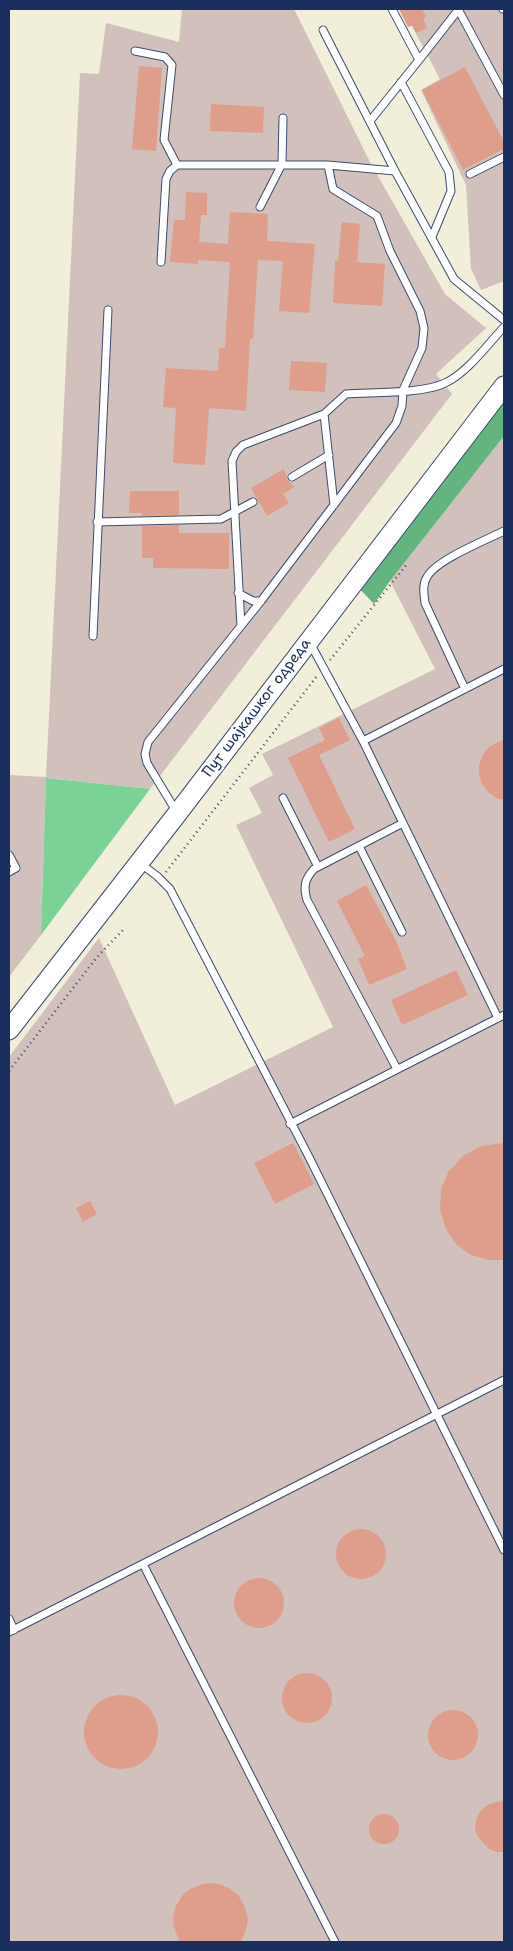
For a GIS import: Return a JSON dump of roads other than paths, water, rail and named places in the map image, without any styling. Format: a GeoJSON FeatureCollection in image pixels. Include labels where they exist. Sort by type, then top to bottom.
{"type":"FeatureCollection","features":[{"type":"Feature","properties":{"kind":"street","name":"Пут шајкашког одреда"},"geometry":{"type":"LineString","coordinates":[[9,1030],[177,814],[504,386]]}},
{"type":"Feature","properties":{"kind":"lane"},"geometry":{"type":"LineString","coordinates":[[392,9],[419,60]]}},
{"type":"Feature","properties":{"kind":"lane"},"geometry":{"type":"LineString","coordinates":[[370,121],[459,9],[504,95]]}},
{"type":"Feature","properties":{"kind":"lane"},"geometry":{"type":"LineString","coordinates":[[323,30],[395,171],[454,278],[504,320]]}},
{"type":"Feature","properties":{"kind":"lane"},"geometry":{"type":"LineString","coordinates":[[135,51],[165,57],[172,65],[164,140],[178,165]]}},
{"type":"Feature","properties":{"kind":"lane"},"geometry":{"type":"LineString","coordinates":[[401,82],[449,172],[451,191],[432,237]]}},
{"type":"Feature","properties":{"kind":"lane"},"geometry":{"type":"LineString","coordinates":[[260,207],[282,164],[283,118]]}},
{"type":"Feature","properties":{"kind":"lane"},"geometry":{"type":"LineString","coordinates":[[470,174],[504,156]]}},
{"type":"Feature","properties":{"kind":"lane"},"geometry":{"type":"LineString","coordinates":[[161,262],[166,179],[170,171],[178,165],[328,165],[395,171]]}},
{"type":"Feature","properties":{"kind":"lane"},"geometry":{"type":"LineString","coordinates":[[177,814],[147,763],[145,754],[148,742],[260,601],[396,423],[402,406],[404,390],[422,348],[424,328],[420,310],[390,251],[377,216],[333,189],[328,165]]}},
{"type":"Feature","properties":{"kind":"lane"},"geometry":{"type":"LineString","coordinates":[[93,636],[108,310]]}},
{"type":"Feature","properties":{"kind":"lane"},"geometry":{"type":"LineString","coordinates":[[240,626],[232,461],[236,452],[243,446],[324,414],[346,394],[426,390],[446,383],[459,374],[504,327]]}},
{"type":"Feature","properties":{"kind":"lane"},"geometry":{"type":"LineString","coordinates":[[324,414],[334,505]]}},
{"type":"Feature","properties":{"kind":"lane"},"geometry":{"type":"LineString","coordinates":[[292,477],[328,455]]}},
{"type":"Feature","properties":{"kind":"lane"},"geometry":{"type":"LineString","coordinates":[[97,522],[221,519],[234,514],[254,502]]}},
{"type":"Feature","properties":{"kind":"lane"},"geometry":{"type":"LineString","coordinates":[[465,688],[425,603],[423,589],[427,576],[437,565],[504,531]]}},
{"type":"Feature","properties":{"kind":"lane"},"geometry":{"type":"LineString","coordinates":[[238,593],[253,601],[260,601]]}},
{"type":"Feature","properties":{"kind":"lane"},"geometry":{"type":"LineString","coordinates":[[290,1124],[501,1017],[363,742],[309,640]]}},
{"type":"Feature","properties":{"kind":"lane"},"geometry":{"type":"LineString","coordinates":[[363,742],[504,668]]}},
{"type":"Feature","properties":{"kind":"lane"},"geometry":{"type":"LineString","coordinates":[[283,798],[318,868]]}},
{"type":"Feature","properties":{"kind":"lane"},"geometry":{"type":"LineString","coordinates":[[397,1069],[307,900],[304,889],[307,878],[318,868],[403,823]]}},
{"type":"Feature","properties":{"kind":"lane"},"geometry":{"type":"LineString","coordinates":[[359,846],[402,932]]}},
{"type":"Feature","properties":{"kind":"lane"},"geometry":{"type":"LineString","coordinates":[[9,856],[16,868],[9,872]]}},
{"type":"Feature","properties":{"kind":"lane"},"geometry":{"type":"LineString","coordinates":[[139,863],[161,879],[170,889],[290,1124],[309,1157],[504,1550]]}},
{"type":"Feature","properties":{"kind":"lane"},"geometry":{"type":"LineString","coordinates":[[9,1620],[11,1631],[504,1380]]}},
{"type":"Feature","properties":{"kind":"lane"},"geometry":{"type":"LineString","coordinates":[[143,1564],[335,1942]]}}]}
